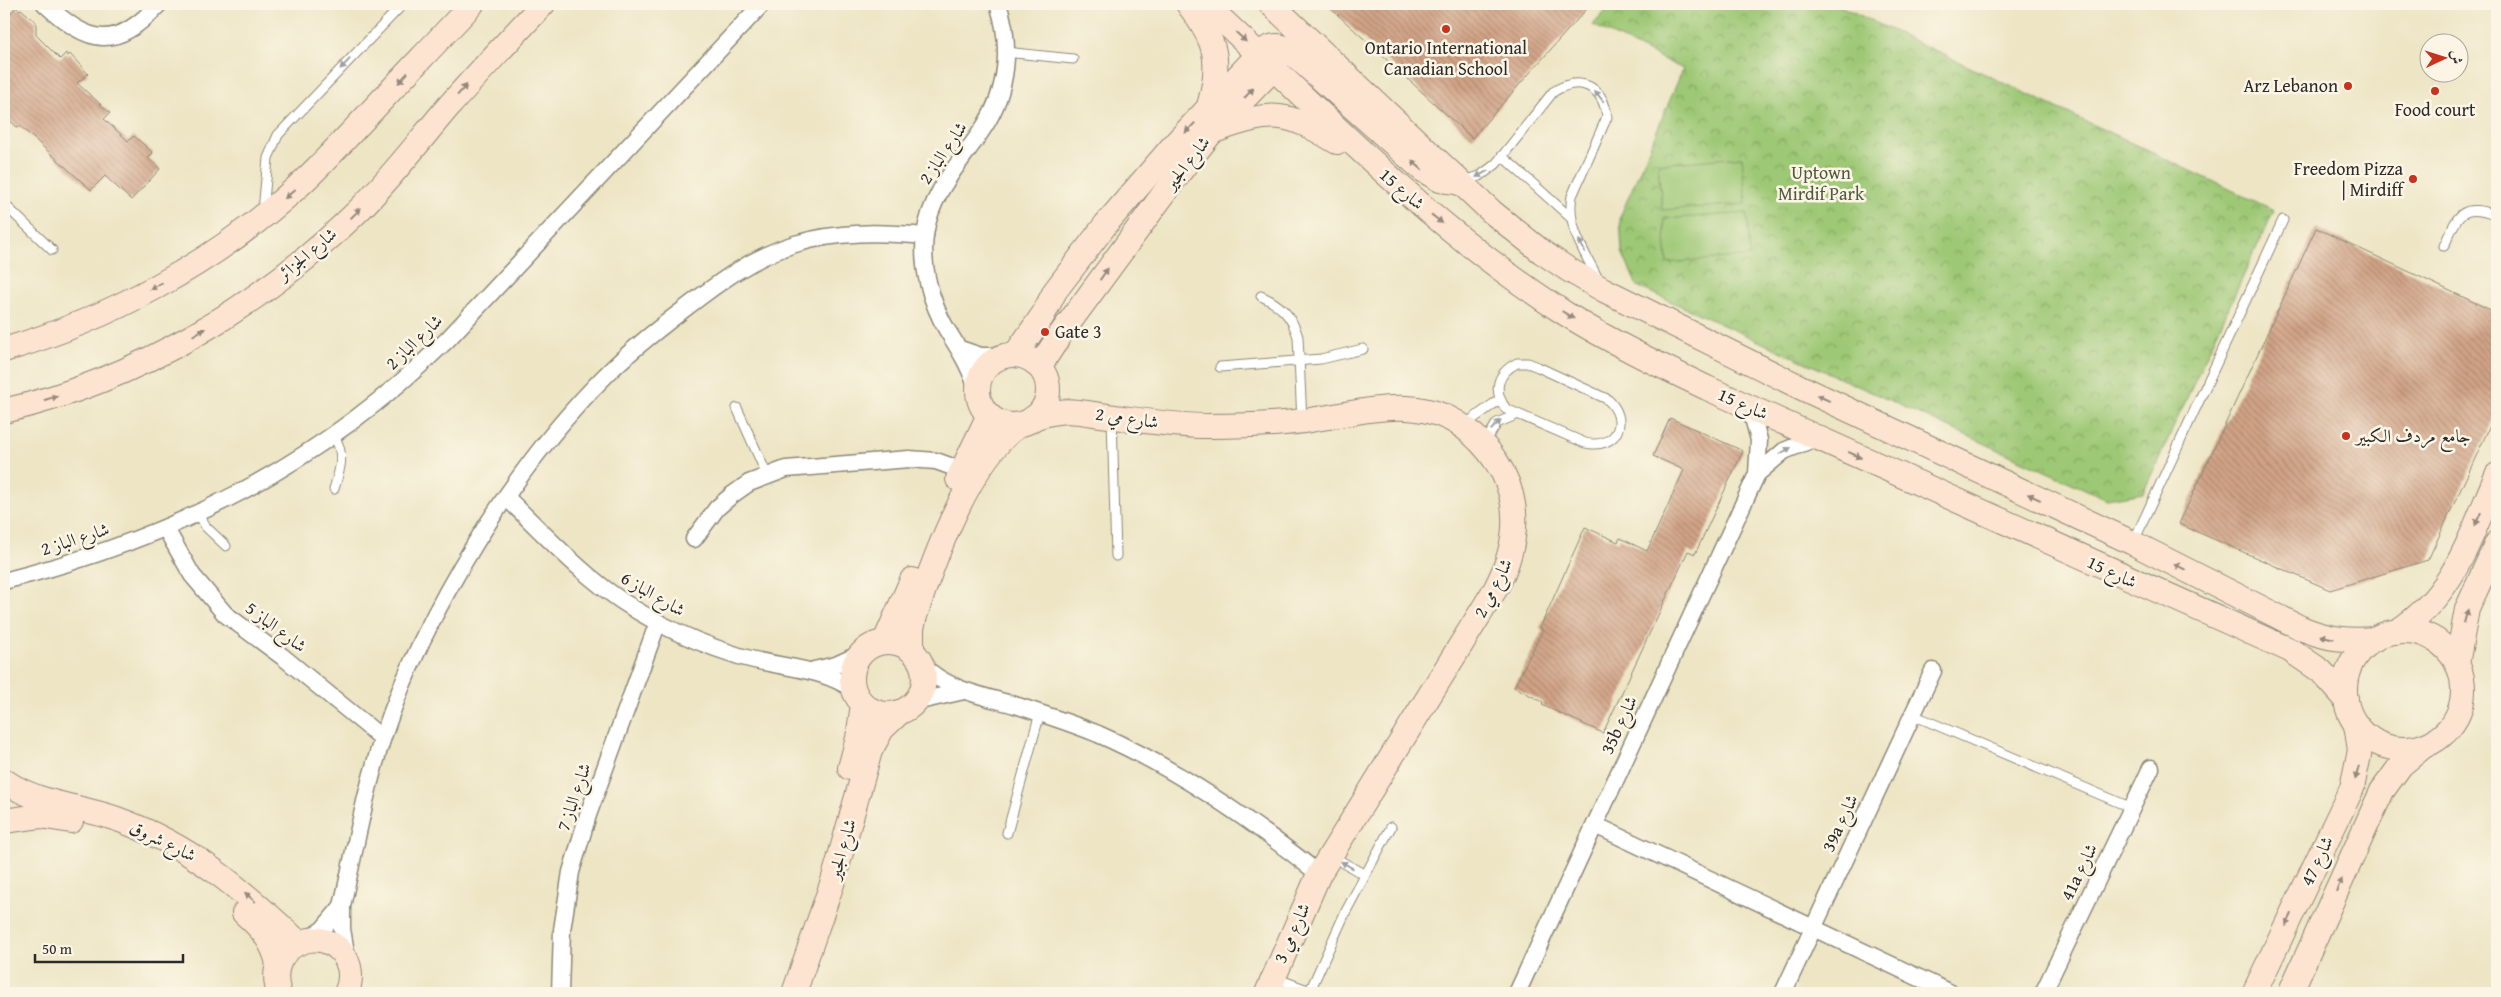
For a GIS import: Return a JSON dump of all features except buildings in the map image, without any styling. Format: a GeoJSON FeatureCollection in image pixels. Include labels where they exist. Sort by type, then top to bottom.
{"type":"FeatureCollection","features":[{"type":"Feature","properties":{"kind":"street"},"geometry":{"type":"LineString","coordinates":[[45,4],[69,26],[99,37],[115,36],[130,30],[143,21],[159,4]]}},
{"type":"Feature","properties":{"kind":"street"},"geometry":{"type":"LineString","coordinates":[[4,350],[53,334],[122,304],[195,264],[263,216],[324,161],[472,4]]}},
{"type":"Feature","properties":{"kind":"street","name":"شارع الجزائر"},"geometry":{"type":"LineString","coordinates":[[4,411],[58,396],[140,363],[218,321],[292,269],[360,209],[415,148],[472,79],[543,4]]}},
{"type":"Feature","properties":{"kind":"street","name":"شارع الباز 2"},"geometry":{"type":"LineString","coordinates":[[4,581],[89,557],[166,529],[199,514],[268,478],[333,435],[393,390],[447,340],[762,4]]}},
{"type":"Feature","properties":{"kind":"street","name":"شارع الباز 2"},"geometry":{"type":"LineString","coordinates":[[978,394],[972,371],[936,307],[924,260],[925,236],[929,215],[946,178],[984,127],[995,107],[1005,71],[1006,52],[1005,34],[998,4]]}},
{"type":"Feature","properties":{"kind":"street"},"geometry":{"type":"LineString","coordinates":[[1188,4],[1208,32],[1216,56],[1216,81],[1209,109]]}},
{"type":"Feature","properties":{"kind":"street","name":"شارع 15"},"geometry":{"type":"LineString","coordinates":[[1205,4],[1272,56],[1371,162],[1429,213],[1491,262],[1567,315],[1659,365],[2301,656],[2331,680],[2346,699]]}},
{"type":"Feature","properties":{"kind":"street"},"geometry":{"type":"LineString","coordinates":[[1272,56],[1283,34],[1275,7]]}},
{"type":"Feature","properties":{"kind":"street","name":"شارع 15"},"geometry":{"type":"LineString","coordinates":[[1275,7],[1492,212],[1542,252],[1604,290],[1800,387],[2133,543],[2315,634],[2345,640],[2385,635]]}},
{"type":"Feature","properties":{"kind":"street"},"geometry":{"type":"LineString","coordinates":[[1272,56],[1289,50],[1423,170],[1440,180],[1460,182]]}},
{"type":"Feature","properties":{"kind":"street","name":"شارع الجير"},"geometry":{"type":"LineString","coordinates":[[1008,356],[1044,315],[1055,291],[1139,184],[1209,109],[1272,56]]}},
{"type":"Feature","properties":{"kind":"street","name":"شارع الجير"},"geometry":{"type":"LineString","coordinates":[[1043,374],[1067,340],[1077,314],[1148,213],[1272,56]]}},
{"type":"Feature","properties":{"kind":"street"},"geometry":{"type":"LineString","coordinates":[[1211,133],[1256,117],[1287,117],[1312,126],[1371,162]]}},
{"type":"Feature","properties":{"kind":"street"},"geometry":{"type":"LineString","coordinates":[[347,992],[350,981],[342,929],[342,906],[382,738],[424,638],[477,542],[554,432],[609,372],[638,345],[720,281],[743,266],[793,244],[820,237],[878,233],[925,236]]}},
{"type":"Feature","properties":{"kind":"street"},"geometry":{"type":"LineString","coordinates":[[1055,291],[1059,304],[1064,309],[1077,314]]}},
{"type":"Feature","properties":{"kind":"street"},"geometry":{"type":"LineString","coordinates":[[908,707],[924,684],[911,633],[914,616],[959,510],[993,448],[1044,406],[1047,398],[1043,374],[1028,359],[1008,356],[981,356],[960,349]]}},
{"type":"Feature","properties":{"kind":"street"},"geometry":{"type":"LineString","coordinates":[[1008,356],[995,359],[983,371],[978,394],[983,409],[1003,424],[1026,421]]}},
{"type":"Feature","properties":{"kind":"street","name":"شارع مي 2"},"geometry":{"type":"LineString","coordinates":[[1043,374],[1061,397],[1078,410]]}},
{"type":"Feature","properties":{"kind":"street"},"geometry":{"type":"LineString","coordinates":[[1784,423],[1800,387]]}},
{"type":"Feature","properties":{"kind":"street","name":"شارع مي 2"},"geometry":{"type":"LineString","coordinates":[[1026,421],[1055,412],[1078,410],[1112,417],[1202,426],[1302,421],[1401,407],[1433,412],[1462,426],[1483,444],[1500,468],[1513,503],[1515,526],[1512,548],[1506,569],[1491,597],[1325,865]]}},
{"type":"Feature","properties":{"kind":"street","name":"35b شارع"},"geometry":{"type":"LineString","coordinates":[[1517,993],[1757,474],[1759,440],[1750,407]]}},
{"type":"Feature","properties":{"kind":"street"},"geometry":{"type":"LineString","coordinates":[[885,642],[962,470],[989,415]]}},
{"type":"Feature","properties":{"kind":"street","name":"35b شارع"},"geometry":{"type":"LineString","coordinates":[[1757,474],[1784,451],[1818,437]]}},
{"type":"Feature","properties":{"kind":"street"},"geometry":{"type":"LineString","coordinates":[[694,539],[717,508],[732,494],[767,475],[806,467],[909,459],[936,461],[962,470]]}},
{"type":"Feature","properties":{"kind":"street"},"geometry":{"type":"LineString","coordinates":[[2385,635],[2410,631],[2431,638],[2449,652],[2457,664],[2463,691],[2458,711],[2448,729],[2426,745],[2411,749],[2395,748],[2380,744],[2356,725],[2346,699],[2346,685],[2352,665],[2364,647],[2426,610],[2449,580],[2497,475]]}},
{"type":"Feature","properties":{"kind":"street","name":"شارع الباز 6"},"geometry":{"type":"LineString","coordinates":[[507,498],[588,576],[633,609],[658,622],[739,656],[774,665],[810,670],[833,677],[858,697]]}},
{"type":"Feature","properties":{"kind":"street","name":"شارع الباز 5"},"geometry":{"type":"LineString","coordinates":[[166,529],[192,575],[226,614],[283,657],[382,738]]}},
{"type":"Feature","properties":{"kind":"street"},"geometry":{"type":"LineString","coordinates":[[2457,664],[2467,609],[2497,543]]}},
{"type":"Feature","properties":{"kind":"street","name":"شارع الباز 7"},"geometry":{"type":"LineString","coordinates":[[560,993],[562,930],[571,872],[588,815],[658,622]]}},
{"type":"Feature","properties":{"kind":"street"},"geometry":{"type":"LineString","coordinates":[[965,690],[908,707],[877,712],[858,697],[852,671],[860,654],[876,643],[895,642],[917,658],[942,681],[1100,735],[1195,786],[1325,865]]}},
{"type":"Feature","properties":{"kind":"street","name":"شارع الباز 6"},"geometry":{"type":"LineString","coordinates":[[810,670],[836,665],[860,654]]}},
{"type":"Feature","properties":{"kind":"street","name":"39a شارع"},"geometry":{"type":"LineString","coordinates":[[1783,993],[1933,671]]}},
{"type":"Feature","properties":{"kind":"street","name":"شارع الجير"},"geometry":{"type":"LineString","coordinates":[[777,993],[819,874],[856,749],[858,697]]}},
{"type":"Feature","properties":{"kind":"street","name":"شارع الجير"},"geometry":{"type":"LineString","coordinates":[[794,993],[833,881],[870,751],[882,729],[908,707]]}},
{"type":"Feature","properties":{"kind":"street","name":"شارع 47"},"geometry":{"type":"LineString","coordinates":[[2254,993],[2352,788],[2360,750],[2356,725]]}},
{"type":"Feature","properties":{"kind":"street","name":"شارع 47"},"geometry":{"type":"LineString","coordinates":[[2290,993],[2382,791],[2401,765],[2426,745]]}},
{"type":"Feature","properties":{"kind":"street","name":"41a شارع"},"geometry":{"type":"LineString","coordinates":[[2043,993],[2151,768]]}},
{"type":"Feature","properties":{"kind":"street"},"geometry":{"type":"LineString","coordinates":[[4,821],[10,802],[5,781]]}},
{"type":"Feature","properties":{"kind":"street","name":"شارع شروق"},"geometry":{"type":"LineString","coordinates":[[5,781],[26,794],[118,820],[179,846],[245,892],[302,941]]}},
{"type":"Feature","properties":{"kind":"street","name":"شارع شروق"},"geometry":{"type":"LineString","coordinates":[[4,821],[27,816],[50,817],[96,828],[159,854],[214,887],[257,925],[271,943],[278,964],[276,974],[279,993]]}},
{"type":"Feature","properties":{"kind":"street"},"geometry":{"type":"LineString","coordinates":[[1595,825],[1952,993]]}},
{"type":"Feature","properties":{"kind":"street","name":"شارع مي 3"},"geometry":{"type":"LineString","coordinates":[[1270,985],[1325,865]]}},
{"type":"Feature","properties":{"kind":"street"},"geometry":{"type":"LineString","coordinates":[[278,964],[289,948],[323,929],[342,906]]}},
{"type":"Feature","properties":{"kind":"street"},"geometry":{"type":"LineString","coordinates":[[302,941],[326,942],[342,954],[347,962]]}},
{"type":"Feature","properties":{"kind":"lane"},"geometry":{"type":"LineString","coordinates":[[263,216],[268,158],[278,135],[403,4]]}},
{"type":"Feature","properties":{"kind":"lane"},"geometry":{"type":"LineString","coordinates":[[1006,52],[1073,59]]}},
{"type":"Feature","properties":{"kind":"lane"},"geometry":{"type":"LineString","coordinates":[[1460,182],[1488,171],[1553,92],[1564,85],[1576,83],[1588,86],[1599,93],[1605,104],[1607,117],[1572,196],[1571,218],[1576,235],[1604,290]]}},
{"type":"Feature","properties":{"kind":"lane"},"geometry":{"type":"LineString","coordinates":[[1502,156],[1571,218]]}},
{"type":"Feature","properties":{"kind":"lane"},"geometry":{"type":"LineString","coordinates":[[4,204],[52,250]]}},
{"type":"Feature","properties":{"kind":"lane"},"geometry":{"type":"LineString","coordinates":[[2444,246],[2455,220],[2467,210],[2475,209],[2497,216]]}},
{"type":"Feature","properties":{"kind":"lane"},"geometry":{"type":"LineString","coordinates":[[2133,543],[2283,220]]}},
{"type":"Feature","properties":{"kind":"lane"},"geometry":{"type":"LineString","coordinates":[[1261,296],[1275,302],[1286,312],[1295,325],[1300,361],[1302,421]]}},
{"type":"Feature","properties":{"kind":"lane"},"geometry":{"type":"LineString","coordinates":[[1220,367],[1336,357],[1363,349]]}},
{"type":"Feature","properties":{"kind":"lane"},"geometry":{"type":"LineString","coordinates":[[1516,363],[1528,363],[1607,399],[1615,406],[1619,416],[1619,427],[1614,436],[1606,443],[1596,446],[1516,415],[1506,409],[1499,400],[1497,389],[1500,378],[1506,369],[1516,363]]}},
{"type":"Feature","properties":{"kind":"lane"},"geometry":{"type":"LineString","coordinates":[[1462,426],[1499,400]]}},
{"type":"Feature","properties":{"kind":"lane"},"geometry":{"type":"LineString","coordinates":[[737,408],[767,475]]}},
{"type":"Feature","properties":{"kind":"lane"},"geometry":{"type":"LineString","coordinates":[[1483,444],[1497,423],[1516,415]]}},
{"type":"Feature","properties":{"kind":"lane"},"geometry":{"type":"LineString","coordinates":[[1112,417],[1116,556]]}},
{"type":"Feature","properties":{"kind":"lane"},"geometry":{"type":"LineString","coordinates":[[333,435],[338,442],[342,458],[334,489]]}},
{"type":"Feature","properties":{"kind":"lane"},"geometry":{"type":"LineString","coordinates":[[199,514],[210,532],[226,546]]}},
{"type":"Feature","properties":{"kind":"lane"},"geometry":{"type":"LineString","coordinates":[[1006,833],[1040,713]]}},
{"type":"Feature","properties":{"kind":"lane"},"geometry":{"type":"LineString","coordinates":[[1913,715],[2132,808]]}},
{"type":"Feature","properties":{"kind":"lane"},"geometry":{"type":"LineString","coordinates":[[1270,985],[1310,992],[1365,875],[1391,827]]}},
{"type":"Feature","properties":{"kind":"lane"},"geometry":{"type":"LineString","coordinates":[[1325,865],[1365,875]]}},
{"type":"Feature","properties":{"kind":"green space","name":"Uptown Mirdif Park"},"geometry":{"type":"Polygon","coordinates":[[[1612,4],[1836,4],[2274,210],[2143,493],[2107,499],[1637,286],[1622,252],[1620,217],[1683,69],[1593,25],[1612,4]]]}},
{"type":"Feature","properties":{"kind":"green space"},"geometry":{"type":"Polygon","coordinates":[[[1742,157],[1746,204],[1662,210],[1658,164],[1742,157]]]}},
{"type":"Feature","properties":{"kind":"green space"},"geometry":{"type":"Polygon","coordinates":[[[1747,213],[1750,256],[1667,263],[1664,219],[1747,213]]]}},
{"type":"Feature","properties":{"kind":"place","name":"Ontario International Canadian School"},"geometry":{"type":"Point","coordinates":[1446,29]}},
{"type":"Feature","properties":{"kind":"place","name":"Arz Lebanon"},"geometry":{"type":"Point","coordinates":[2348,86]}},
{"type":"Feature","properties":{"kind":"place","name":"Food court"},"geometry":{"type":"Point","coordinates":[2435,91]}},
{"type":"Feature","properties":{"kind":"place","name":"Freedom Pizza | Mirdiff"},"geometry":{"type":"Point","coordinates":[2413,179]}},
{"type":"Feature","properties":{"kind":"place","name":"Gate 3"},"geometry":{"type":"Point","coordinates":[1045,332]}},
{"type":"Feature","properties":{"kind":"place","name":"جامع مردف الكبير"},"geometry":{"type":"Point","coordinates":[2346,436]}}]}
